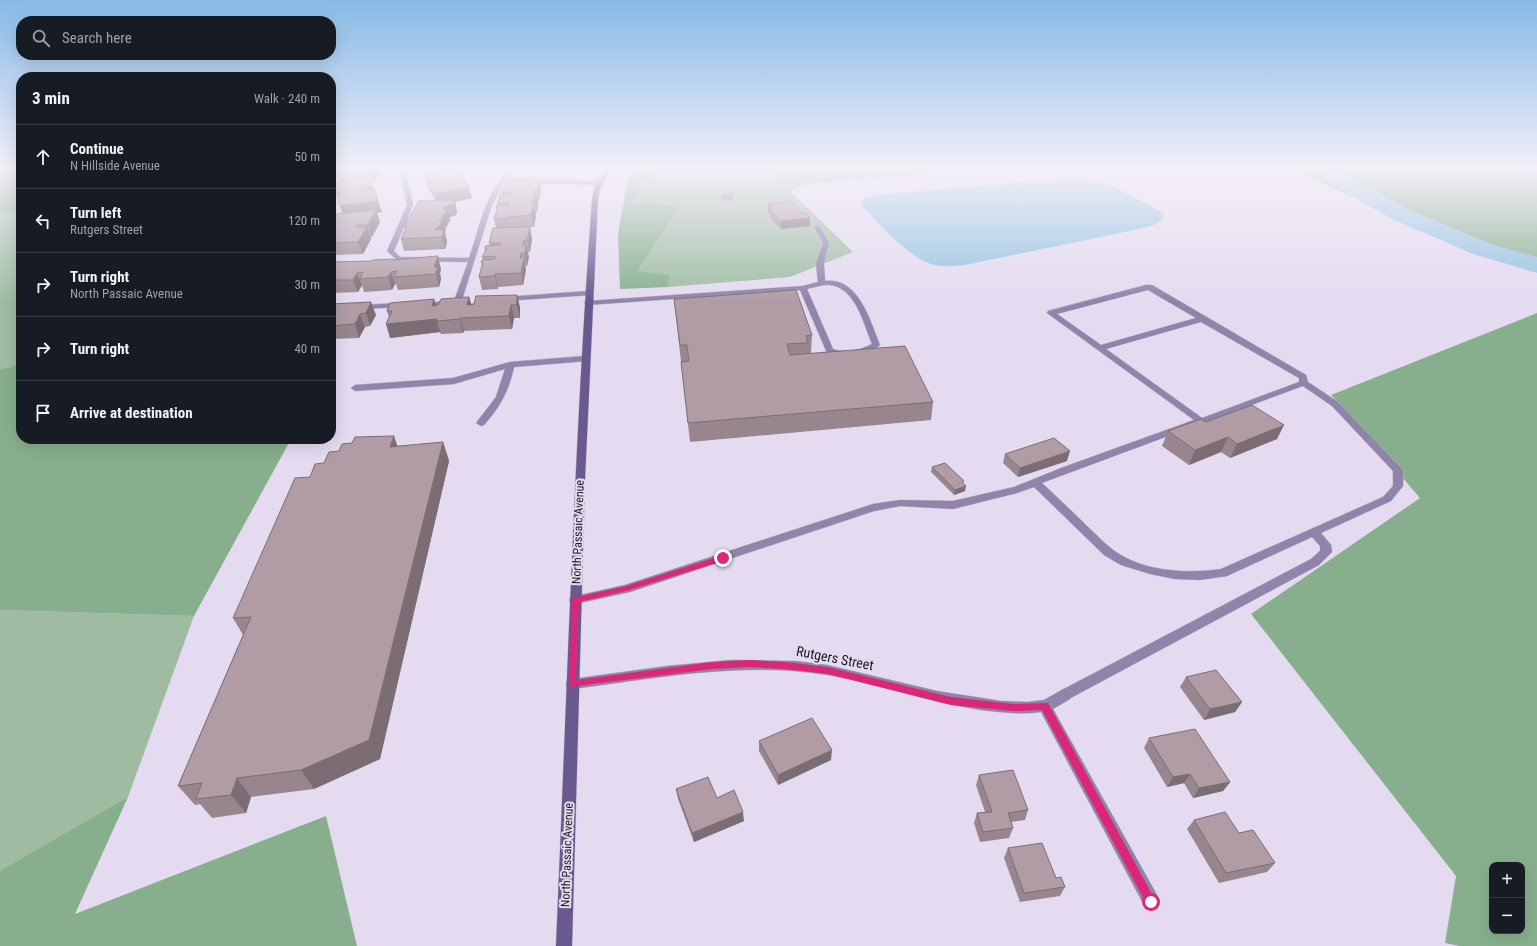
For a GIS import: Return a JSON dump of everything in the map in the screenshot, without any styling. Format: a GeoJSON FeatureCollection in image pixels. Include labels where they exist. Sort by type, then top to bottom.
{"type":"FeatureCollection","features":[{"type":"Feature","properties":{"kind":"main road","name":"North Passaic Avenue"},"geometry":{"type":"LineString","coordinates":[[564,946],[584,359],[594,213]]}},
{"type":"Feature","properties":{"kind":"street"},"geometry":{"type":"LineString","coordinates":[[406,213],[390,251],[398,259],[472,260]]}},
{"type":"Feature","properties":{"kind":"street"},"geometry":{"type":"LineString","coordinates":[[355,307],[461,303],[486,213]]}},
{"type":"Feature","properties":{"kind":"street"},"geometry":{"type":"LineString","coordinates":[[817,227],[826,243],[820,263],[822,283]]}},
{"type":"Feature","properties":{"kind":"street"},"geometry":{"type":"LineString","coordinates":[[588,304],[803,288],[822,283],[836,283],[844,286],[858,301],[876,345],[862,352],[836,354],[830,351],[803,288]]}},
{"type":"Feature","properties":{"kind":"street"},"geometry":{"type":"LineString","coordinates":[[1036,482],[1108,552],[1126,562],[1150,570],[1175,575],[1200,576],[1222,572],[1387,499],[1397,489],[1400,480],[1398,470],[1335,404],[1304,383],[1303,377],[1149,287],[1051,313],[1201,421]]}},
{"type":"Feature","properties":{"kind":"street"},"geometry":{"type":"LineString","coordinates":[[496,300],[588,293]]}},
{"type":"Feature","properties":{"kind":"street"},"geometry":{"type":"LineString","coordinates":[[1100,348],[1202,319]]}},
{"type":"Feature","properties":{"kind":"street"},"geometry":{"type":"LineString","coordinates":[[355,388],[454,381],[510,365],[584,359]]}},
{"type":"Feature","properties":{"kind":"street"},"geometry":{"type":"LineString","coordinates":[[481,423],[494,410],[504,392],[510,365]]}},
{"type":"Feature","properties":{"kind":"street"},"geometry":{"type":"LineString","coordinates":[[575,600],[626,589],[873,508],[900,503],[953,505],[1017,490],[1065,470],[1107,456],[1304,383]]}},
{"type":"Feature","properties":{"kind":"street","name":"Rutgers Street"},"geometry":{"type":"LineString","coordinates":[[572,684],[712,666],[749,664],[785,665],[828,670],[951,701],[1014,707],[1045,706],[1315,562],[1326,552],[1325,545],[1314,532]]}},
{"type":"Feature","properties":{"kind":"street"},"geometry":{"type":"LineString","coordinates":[[1045,706],[1151,902]]}},
{"type":"Feature","properties":{"kind":"green space"},"geometry":{"type":"Polygon","coordinates":[[[0,213],[9,213],[16,215],[16,364],[11,367],[0,369],[0,213]]]}},
{"type":"Feature","properties":{"kind":"green space"},"geometry":{"type":"Polygon","coordinates":[[[622,213],[675,213],[637,271],[669,275],[668,287],[620,289],[618,234],[622,213]]]}},
{"type":"Feature","properties":{"kind":"green space"},"geometry":{"type":"Polygon","coordinates":[[[631,213],[813,213],[853,252],[790,277],[668,287],[668,275],[637,272],[631,213]]]}},
{"type":"Feature","properties":{"kind":"green space"},"geometry":{"type":"Polygon","coordinates":[[[1389,213],[1537,213],[1537,270],[1467,248],[1389,213]]]}},
{"type":"Feature","properties":{"kind":"green space"},"geometry":{"type":"Polygon","coordinates":[[[1537,313],[1537,946],[1460,946],[1445,943],[1456,876],[1251,614],[1420,498],[1331,395],[1537,313]]]}},
{"type":"Feature","properties":{"kind":"green space"},"geometry":{"type":"Polygon","coordinates":[[[16,364],[16,444],[288,444],[194,616],[0,610],[0,369],[11,367],[16,364]]]}},
{"type":"Feature","properties":{"kind":"green space"},"geometry":{"type":"Polygon","coordinates":[[[0,610],[194,616],[128,797],[0,873],[0,610]]]}},
{"type":"Feature","properties":{"kind":"green space"},"geometry":{"type":"Polygon","coordinates":[[[128,797],[75,914],[326,816],[357,946],[0,946],[0,873],[2,870],[128,797]]]}},
{"type":"Feature","properties":{"kind":"water"},"geometry":{"type":"Polygon","coordinates":[[[869,213],[1162,213],[1164,215],[1157,223],[1139,229],[965,265],[951,266],[932,265],[928,263],[910,252],[869,213]]]}},
{"type":"Feature","properties":{"kind":"building"},"geometry":{"type":"Polygon","coordinates":[[[374,213],[368,225],[357,225],[356,227],[367,227],[358,242],[336,243],[337,214],[374,213]]]}},
{"type":"Feature","properties":{"kind":"building"},"geometry":{"type":"Polygon","coordinates":[[[412,213],[445,213],[441,216],[443,216],[442,219],[439,220],[442,220],[439,227],[435,229],[444,230],[442,237],[401,239],[407,226],[404,226],[412,213]]]}},
{"type":"Feature","properties":{"kind":"building"},"geometry":{"type":"Polygon","coordinates":[[[496,213],[532,213],[531,215],[494,219],[496,213]]]}},
{"type":"Feature","properties":{"kind":"building"},"geometry":{"type":"Polygon","coordinates":[[[773,213],[805,213],[810,218],[781,221],[773,213]]]}},
{"type":"Feature","properties":{"kind":"building"},"geometry":{"type":"Polygon","coordinates":[[[530,227],[527,240],[524,240],[523,245],[526,245],[525,253],[521,253],[520,258],[524,258],[521,273],[495,274],[495,276],[479,277],[483,262],[481,262],[482,260],[495,259],[495,256],[482,257],[487,248],[485,249],[485,246],[500,245],[501,243],[489,243],[493,228],[530,227]]]}},
{"type":"Feature","properties":{"kind":"building"},"geometry":{"type":"Polygon","coordinates":[[[438,256],[434,267],[438,267],[435,274],[394,277],[397,271],[391,272],[388,277],[360,279],[363,272],[357,273],[353,280],[336,280],[336,262],[393,260],[438,256]]]}},
{"type":"Feature","properties":{"kind":"building"},"geometry":{"type":"Polygon","coordinates":[[[796,290],[812,335],[806,336],[808,343],[787,344],[790,355],[905,346],[933,402],[688,423],[681,362],[689,361],[687,345],[680,345],[674,299],[796,290]]]}},
{"type":"Feature","properties":{"kind":"building"},"geometry":{"type":"Polygon","coordinates":[[[517,295],[517,305],[511,305],[509,316],[460,318],[437,321],[437,319],[386,324],[392,311],[387,311],[390,303],[434,299],[432,306],[438,305],[441,299],[469,297],[467,305],[474,304],[476,296],[517,295]]]}},
{"type":"Feature","properties":{"kind":"building"},"geometry":{"type":"Polygon","coordinates":[[[371,302],[366,313],[360,314],[355,324],[336,326],[336,304],[371,302]]]}},
{"type":"Feature","properties":{"kind":"building"},"geometry":{"type":"Polygon","coordinates":[[[1252,405],[1284,425],[1237,444],[1228,437],[1195,450],[1168,431],[1201,419],[1206,422],[1252,405]]]}},
{"type":"Feature","properties":{"kind":"building"},"geometry":{"type":"Polygon","coordinates":[[[394,436],[390,447],[443,442],[369,740],[301,770],[237,778],[231,795],[196,799],[202,783],[178,786],[251,617],[233,618],[295,478],[310,477],[315,464],[324,463],[329,452],[339,451],[342,444],[352,443],[355,437],[394,436]]]}},
{"type":"Feature","properties":{"kind":"building"},"geometry":{"type":"Polygon","coordinates":[[[1054,438],[1070,451],[1020,468],[1005,454],[1054,438]]]}},
{"type":"Feature","properties":{"kind":"building"},"geometry":{"type":"Polygon","coordinates":[[[945,463],[964,481],[962,482],[966,486],[955,490],[932,467],[945,463]]]}},
{"type":"Feature","properties":{"kind":"building"},"geometry":{"type":"Polygon","coordinates":[[[1216,670],[1242,702],[1210,709],[1186,677],[1216,670]]]}},
{"type":"Feature","properties":{"kind":"building"},"geometry":{"type":"Polygon","coordinates":[[[812,718],[832,750],[778,775],[759,741],[812,718]]]}},
{"type":"Feature","properties":{"kind":"building"},"geometry":{"type":"Polygon","coordinates":[[[1195,729],[1230,782],[1199,788],[1190,774],[1173,777],[1149,738],[1195,729]]]}},
{"type":"Feature","properties":{"kind":"building"},"geometry":{"type":"Polygon","coordinates":[[[1013,770],[1028,810],[1008,813],[1013,828],[983,832],[977,813],[992,812],[979,775],[1013,770]]]}},
{"type":"Feature","properties":{"kind":"building"},"geometry":{"type":"Polygon","coordinates":[[[708,777],[717,798],[734,790],[743,812],[692,833],[676,789],[708,777]]]}},
{"type":"Feature","properties":{"kind":"building"},"geometry":{"type":"Polygon","coordinates":[[[1225,812],[1239,833],[1253,830],[1275,863],[1226,873],[1194,820],[1225,812]]]}},
{"type":"Feature","properties":{"kind":"building"},"geometry":{"type":"Polygon","coordinates":[[[1042,843],[1056,878],[1061,877],[1065,887],[1024,893],[1008,848],[1042,843]]]}},
{"type":"Feature","properties":{"kind":"waterway"},"geometry":{"type":"LineString","coordinates":[[1399,213],[1482,249],[1537,265]]}},
{"type":"Feature","properties":{"kind":"route"},"geometry":{"type":"LineString","coordinates":[[723,558],[626,589],[575,600],[572,684],[712,666],[749,664],[785,665],[828,670],[951,701],[1014,707],[1045,706],[1151,902]]}}]}
